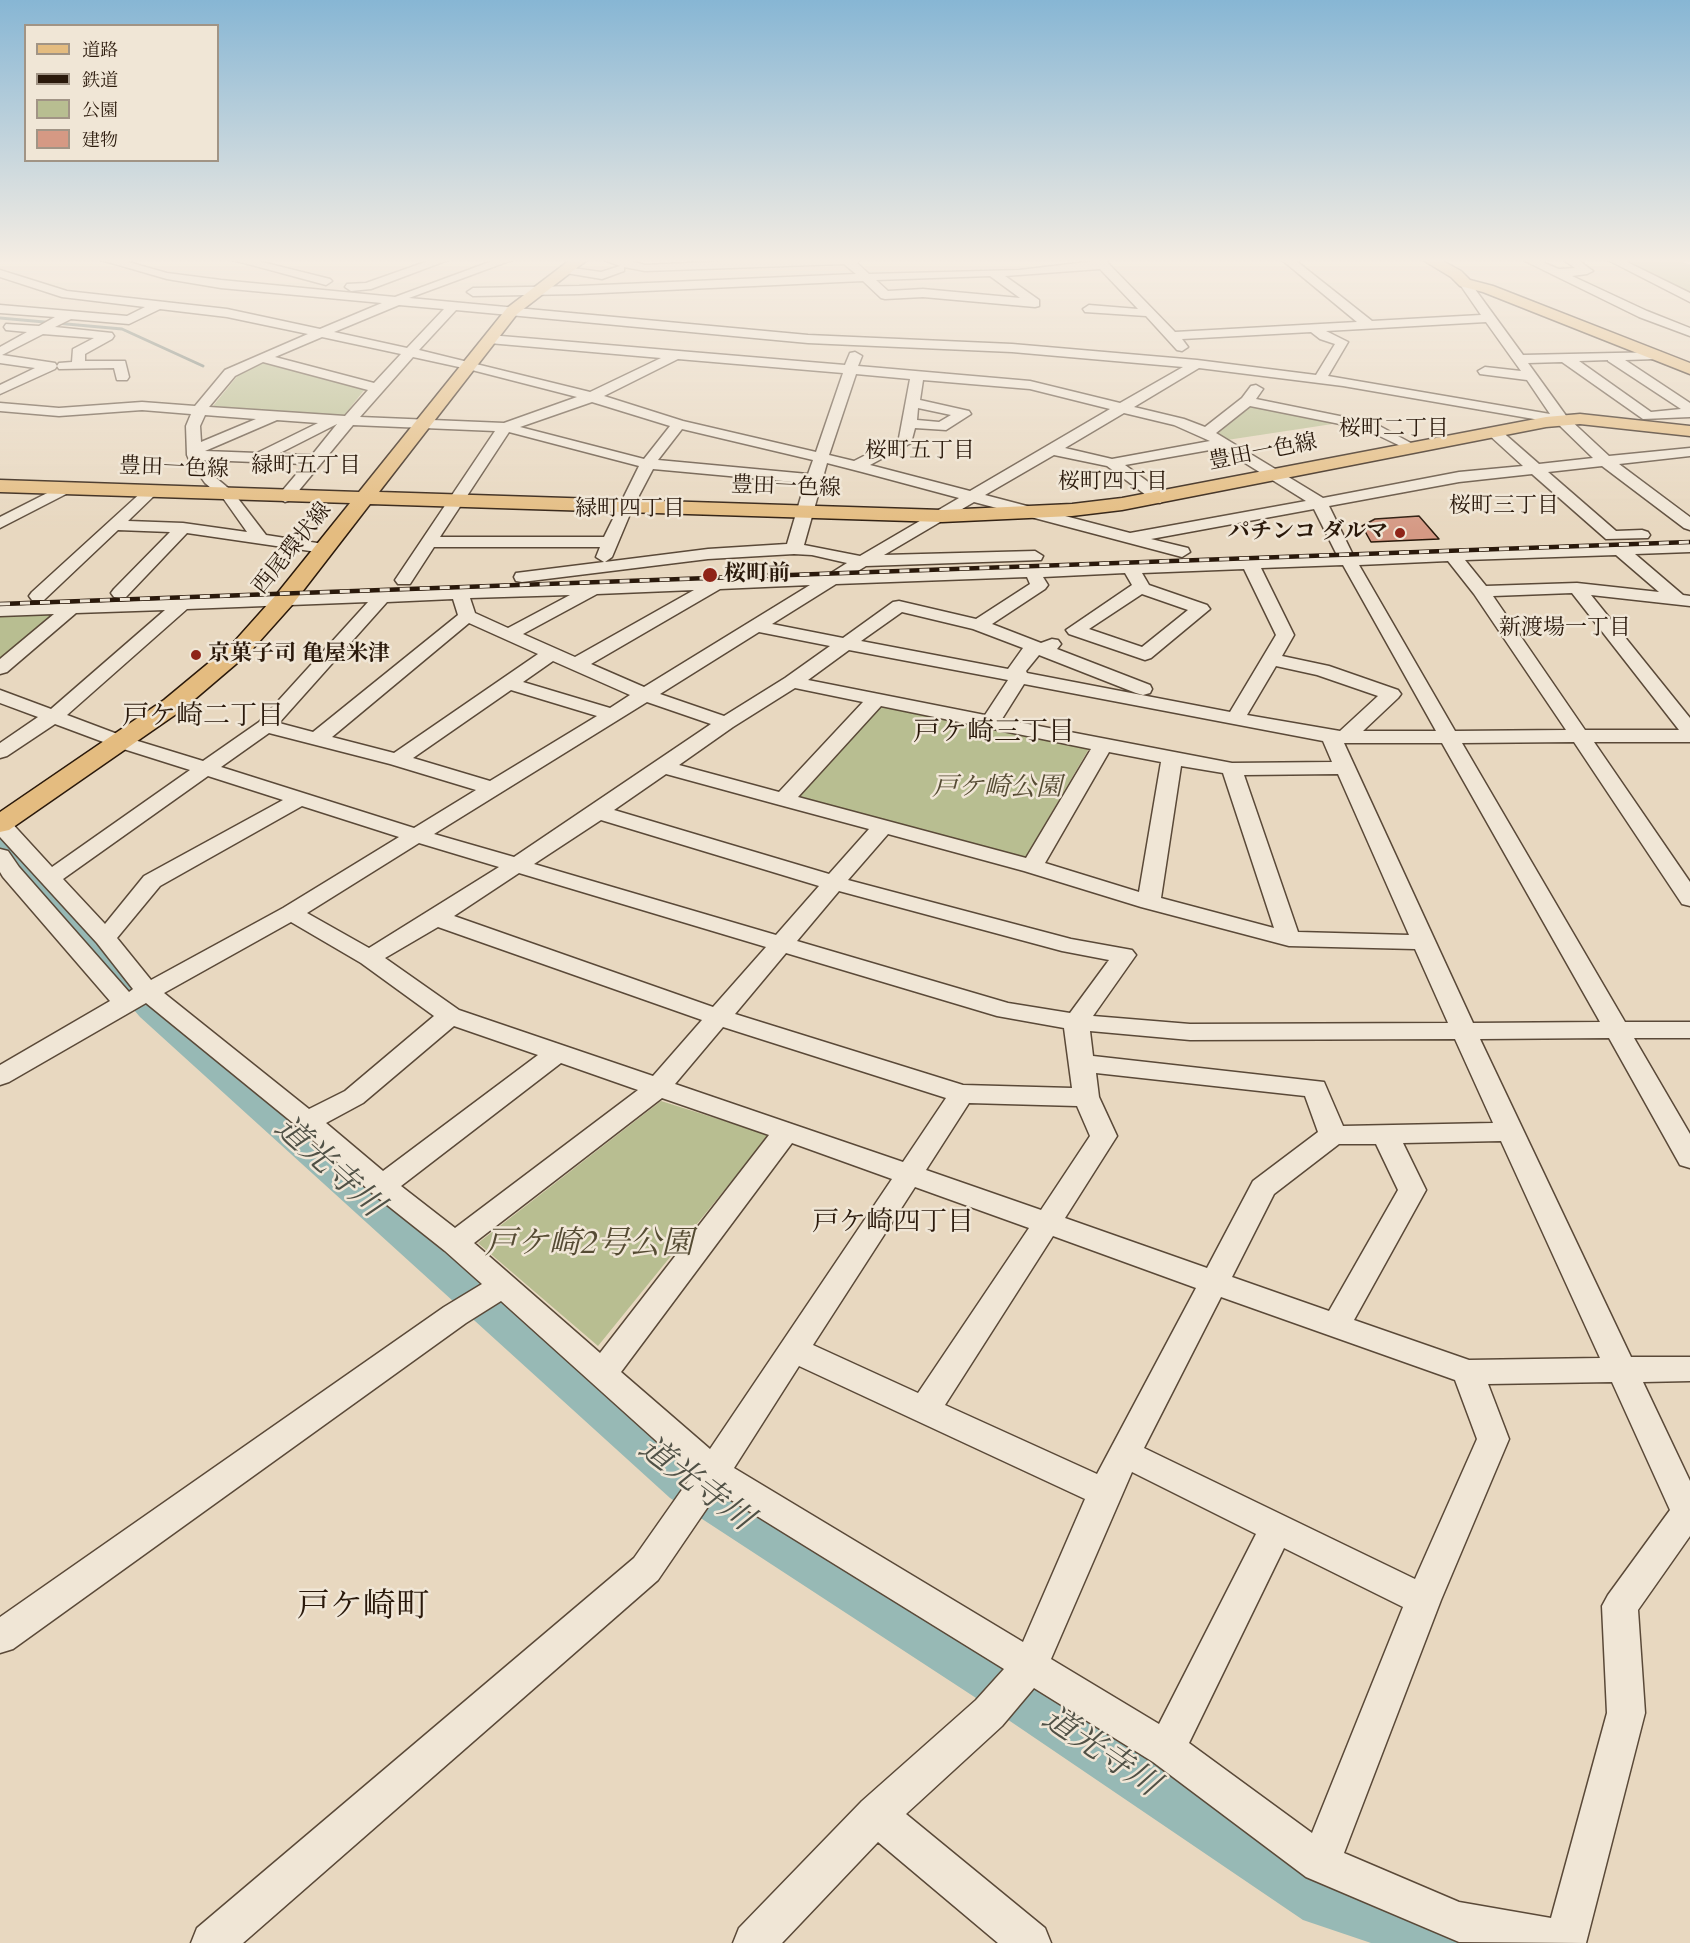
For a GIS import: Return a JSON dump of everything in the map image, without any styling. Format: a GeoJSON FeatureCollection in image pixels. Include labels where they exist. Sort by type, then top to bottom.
{"type":"FeatureCollection","features":[{"type":"Feature","properties":{"kind":"main road","name":"西尾環状線"},"geometry":{"type":"LineString","coordinates":[[0,824],[173,705],[242,647],[364,499],[480,351]]}},
{"type":"Feature","properties":{"kind":"main road"},"geometry":{"type":"LineString","coordinates":[[1645,351],[1690,369]]}},
{"type":"Feature","properties":{"kind":"main road","name":"豊田一色線"},"geometry":{"type":"LineString","coordinates":[[1562,420],[1690,436]]}},
{"type":"Feature","properties":{"kind":"main road","name":"豊田一色線"},"geometry":{"type":"LineString","coordinates":[[0,486],[285,497],[942,516],[1072,510],[1160,498],[1562,420],[1690,430]]}},
{"type":"Feature","properties":{"kind":"street"},"geometry":{"type":"LineString","coordinates":[[80,351],[78,352],[82,365],[80,375],[86,382]]}},
{"type":"Feature","properties":{"kind":"street"},"geometry":{"type":"LineString","coordinates":[[260,538],[228,495],[210,480],[194,452],[193,426],[200,409],[230,373],[280,351]]}},
{"type":"Feature","properties":{"kind":"street"},"geometry":{"type":"LineString","coordinates":[[405,351],[592,397],[679,424],[856,466],[1182,552]]}},
{"type":"Feature","properties":{"kind":"street"},"geometry":{"type":"LineString","coordinates":[[617,351],[917,376],[974,386],[1035,377],[1122,408],[1179,422],[1207,433],[1277,474],[1319,502],[1344,553],[1690,1158]]}},
{"type":"Feature","properties":{"kind":"street"},"geometry":{"type":"LineString","coordinates":[[404,580],[505,427],[592,397],[682,351]]}},
{"type":"Feature","properties":{"kind":"street"},"geometry":{"type":"LineString","coordinates":[[794,549],[814,478],[857,351]]}},
{"type":"Feature","properties":{"kind":"street"},"geometry":{"type":"LineString","coordinates":[[1042,351],[1197,364],[1269,373],[1320,380],[1388,395],[1562,420]]}},
{"type":"Feature","properties":{"kind":"street"},"geometry":{"type":"LineString","coordinates":[[1035,377],[1049,351]]}},
{"type":"Feature","properties":{"kind":"street"},"geometry":{"type":"LineString","coordinates":[[1185,351],[1197,364]]}},
{"type":"Feature","properties":{"kind":"street"},"geometry":{"type":"LineString","coordinates":[[1320,380],[1337,351]]}},
{"type":"Feature","properties":{"kind":"street"},"geometry":{"type":"LineString","coordinates":[[1513,351],[1562,420],[1605,461],[1690,525]]}},
{"type":"Feature","properties":{"kind":"street"},"geometry":{"type":"LineString","coordinates":[[285,497],[317,460],[342,421],[412,352]]}},
{"type":"Feature","properties":{"kind":"street"},"geometry":{"type":"LineString","coordinates":[[1519,359],[1656,355]]}},
{"type":"Feature","properties":{"kind":"street"},"geometry":{"type":"LineString","coordinates":[[262,358],[376,388]]}},
{"type":"Feature","properties":{"kind":"street"},"geometry":{"type":"LineString","coordinates":[[1613,358],[1690,411]]}},
{"type":"Feature","properties":{"kind":"street"},"geometry":{"type":"LineString","coordinates":[[0,359],[50,366],[120,364],[122,377]]}},
{"type":"Feature","properties":{"kind":"street"},"geometry":{"type":"LineString","coordinates":[[1567,359],[1648,416],[1690,411]]}},
{"type":"Feature","properties":{"kind":"street"},"geometry":{"type":"LineString","coordinates":[[0,1076],[291,913],[494,789],[610,714],[759,627],[862,561],[1197,364]]}},
{"type":"Feature","properties":{"kind":"street"},"geometry":{"type":"LineString","coordinates":[[3,386],[50,366]]}},
{"type":"Feature","properties":{"kind":"street"},"geometry":{"type":"LineString","coordinates":[[1485,371],[1530,376]]}},
{"type":"Feature","properties":{"kind":"street"},"geometry":{"type":"LineString","coordinates":[[1207,433],[1247,401],[1269,373]]}},
{"type":"Feature","properties":{"kind":"street"},"geometry":{"type":"LineString","coordinates":[[856,466],[906,440],[917,376]]}},
{"type":"Feature","properties":{"kind":"street"},"geometry":{"type":"LineString","coordinates":[[1247,401],[1371,421],[1413,448]]}},
{"type":"Feature","properties":{"kind":"street"},"geometry":{"type":"LineString","coordinates":[[909,423],[941,427],[964,414],[913,403]]}},
{"type":"Feature","properties":{"kind":"street"},"geometry":{"type":"LineString","coordinates":[[0,408],[59,412],[142,406],[342,421],[505,427],[648,464],[814,478]]}},
{"type":"Feature","properties":{"kind":"street"},"geometry":{"type":"LineString","coordinates":[[0,416],[18,410]]}},
{"type":"Feature","properties":{"kind":"street"},"geometry":{"type":"LineString","coordinates":[[194,452],[277,415]]}},
{"type":"Feature","properties":{"kind":"street"},"geometry":{"type":"LineString","coordinates":[[258,458],[342,421]]}},
{"type":"Feature","properties":{"kind":"street"},"geometry":{"type":"LineString","coordinates":[[601,566],[625,507],[648,464],[679,424]]}},
{"type":"Feature","properties":{"kind":"street"},"geometry":{"type":"LineString","coordinates":[[1494,432],[1612,536],[1690,533]]}},
{"type":"Feature","properties":{"kind":"street"},"geometry":{"type":"LineString","coordinates":[[1053,450],[1112,463],[1223,442]]}},
{"type":"Feature","properties":{"kind":"street"},"geometry":{"type":"LineString","coordinates":[[194,452],[258,458],[317,460]]}},
{"type":"Feature","properties":{"kind":"street"},"geometry":{"type":"LineString","coordinates":[[1127,538],[1459,477],[1690,452]]}},
{"type":"Feature","properties":{"kind":"street"},"geometry":{"type":"LineString","coordinates":[[1112,463],[1160,498]]}},
{"type":"Feature","properties":{"kind":"street"},"geometry":{"type":"LineString","coordinates":[[0,523],[65,489]]}},
{"type":"Feature","properties":{"kind":"street"},"geometry":{"type":"LineString","coordinates":[[38,596],[150,492]]}},
{"type":"Feature","properties":{"kind":"street"},"geometry":{"type":"LineString","coordinates":[[112,525],[183,528],[324,548]]}},
{"type":"Feature","properties":{"kind":"street"},"geometry":{"type":"LineString","coordinates":[[120,593],[183,528]]}},
{"type":"Feature","properties":{"kind":"street"},"geometry":{"type":"LineString","coordinates":[[430,542],[609,542]]}},
{"type":"Feature","properties":{"kind":"street"},"geometry":{"type":"LineString","coordinates":[[0,611],[182,604],[404,580],[531,576],[708,554],[794,549],[812,550],[862,561],[1182,552],[1453,556],[1690,547]]}},
{"type":"Feature","properties":{"kind":"street"},"geometry":{"type":"LineString","coordinates":[[1620,550],[1686,603]]}},
{"type":"Feature","properties":{"kind":"street"},"geometry":{"type":"LineString","coordinates":[[0,597],[120,593],[289,592],[382,597],[1033,573],[1250,563],[1344,553]]}},
{"type":"Feature","properties":{"kind":"street"},"geometry":{"type":"LineString","coordinates":[[1453,556],[1481,591],[1690,899]]}},
{"type":"Feature","properties":{"kind":"street"},"geometry":{"type":"LineString","coordinates":[[1236,718],[1285,635],[1250,563]]}},
{"type":"Feature","properties":{"kind":"street"},"geometry":{"type":"LineString","coordinates":[[1075,630],[1145,654],[1201,609],[1141,587],[1131,568]]}},
{"type":"Feature","properties":{"kind":"street"},"geometry":{"type":"LineString","coordinates":[[979,625],[1039,585],[1033,573]]}},
{"type":"Feature","properties":{"kind":"street"},"geometry":{"type":"LineString","coordinates":[[893,578],[899,606]]}},
{"type":"Feature","properties":{"kind":"street"},"geometry":{"type":"LineString","coordinates":[[577,664],[717,584]]}},
{"type":"Feature","properties":{"kind":"street"},"geometry":{"type":"LineString","coordinates":[[1020,676],[1016,671],[1030,650],[1044,649],[1141,587]]}},
{"type":"Feature","properties":{"kind":"street"},"geometry":{"type":"LineString","coordinates":[[508,635],[594,588]]}},
{"type":"Feature","properties":{"kind":"street"},"geometry":{"type":"LineString","coordinates":[[1481,591],[1577,588],[1686,603]]}},
{"type":"Feature","properties":{"kind":"street"},"geometry":{"type":"LineString","coordinates":[[1577,588],[1690,731]]}},
{"type":"Feature","properties":{"kind":"street"},"geometry":{"type":"LineString","coordinates":[[460,594],[468,616],[643,694],[726,723]]}},
{"type":"Feature","properties":{"kind":"street"},"geometry":{"type":"LineString","coordinates":[[51,878],[266,726],[382,597]]}},
{"type":"Feature","properties":{"kind":"street"},"geometry":{"type":"LineString","coordinates":[[0,752],[55,716],[182,604]]}},
{"type":"Feature","properties":{"kind":"street"},"geometry":{"type":"LineString","coordinates":[[369,958],[436,918],[514,864],[598,812],[726,723],[792,682],[899,606],[979,625],[1147,691],[1165,704]]}},
{"type":"Feature","properties":{"kind":"street"},"geometry":{"type":"LineString","coordinates":[[0,668],[72,608]]}},
{"type":"Feature","properties":{"kind":"street"},"geometry":{"type":"LineString","coordinates":[[317,739],[468,616]]}},
{"type":"Feature","properties":{"kind":"street"},"geometry":{"type":"LineString","coordinates":[[759,627],[1338,737],[1690,736]]}},
{"type":"Feature","properties":{"kind":"street"},"geometry":{"type":"LineString","coordinates":[[397,760],[550,654]]}},
{"type":"Feature","properties":{"kind":"street"},"geometry":{"type":"LineString","coordinates":[[1271,659],[1322,670],[1391,694],[1338,737]]}},
{"type":"Feature","properties":{"kind":"street"},"geometry":{"type":"LineString","coordinates":[[990,722],[1020,676]]}},
{"type":"Feature","properties":{"kind":"street"},"geometry":{"type":"LineString","coordinates":[[792,682],[1232,769],[1346,768]]}},
{"type":"Feature","properties":{"kind":"street"},"geometry":{"type":"LineString","coordinates":[[507,683],[610,714]]}},
{"type":"Feature","properties":{"kind":"street"},"geometry":{"type":"LineString","coordinates":[[0,696],[121,742],[417,836],[1006,1010],[1076,1022],[1190,1032],[1690,1030]]}},
{"type":"Feature","properties":{"kind":"street"},"geometry":{"type":"LineString","coordinates":[[783,800],[876,700]]}},
{"type":"Feature","properties":{"kind":"street"},"geometry":{"type":"LineString","coordinates":[[266,726],[397,760],[494,789]]}},
{"type":"Feature","properties":{"kind":"street"},"geometry":{"type":"LineString","coordinates":[[0,856],[11,872],[137,998],[307,1121],[382,1186],[454,1243],[713,1473],[1166,1749],[1320,1863],[1459,1922],[1565,1942],[1626,1713],[1620,1606],[1688,1512],[1423,942],[1346,768],[1338,737]]}},
{"type":"Feature","properties":{"kind":"street"},"geometry":{"type":"LineString","coordinates":[[1032,866],[1103,745]]}},
{"type":"Feature","properties":{"kind":"street"},"geometry":{"type":"LineString","coordinates":[[1149,902],[1172,758]]}},
{"type":"Feature","properties":{"kind":"street"},"geometry":{"type":"LineString","coordinates":[[664,767],[1032,866],[1149,902],[1289,939],[1423,942]]}},
{"type":"Feature","properties":{"kind":"street"},"geometry":{"type":"LineString","coordinates":[[1232,769],[1289,939]]}},
{"type":"Feature","properties":{"kind":"street"},"geometry":{"type":"LineString","coordinates":[[105,938],[152,881],[302,798]]}},
{"type":"Feature","properties":{"kind":"street"},"geometry":{"type":"LineString","coordinates":[[598,812],[834,883],[1070,946],[1125,955],[1076,1022],[1086,1096],[1104,1136],[925,1409]]}},
{"type":"Feature","properties":{"kind":"street"},"geometry":{"type":"LineString","coordinates":[[0,824],[105,938],[137,998]]}},
{"type":"Feature","properties":{"kind":"street"},"geometry":{"type":"LineString","coordinates":[[454,1243],[657,1088],[882,827]]}},
{"type":"Feature","properties":{"kind":"street"},"geometry":{"type":"LineString","coordinates":[[291,913],[369,958],[450,1016],[786,1131],[1468,1372],[1690,1369]]}},
{"type":"Feature","properties":{"kind":"street"},"geometry":{"type":"LineString","coordinates":[[436,918],[718,1017],[962,1094],[1086,1096]]}},
{"type":"Feature","properties":{"kind":"street"},"geometry":{"type":"LineString","coordinates":[[307,1121],[354,1097],[450,1016]]}},
{"type":"Feature","properties":{"kind":"street"},"geometry":{"type":"LineString","coordinates":[[382,1186],[556,1054]]}},
{"type":"Feature","properties":{"kind":"street"},"geometry":{"type":"LineString","coordinates":[[1081,1063],[1315,1088],[1333,1135]]}},
{"type":"Feature","properties":{"kind":"street"},"geometry":{"type":"LineString","coordinates":[[212,1943],[649,1564],[713,1473],[962,1094]]}},
{"type":"Feature","properties":{"kind":"street"},"geometry":{"type":"LineString","coordinates":[[603,1373],[786,1131]]}},
{"type":"Feature","properties":{"kind":"street"},"geometry":{"type":"LineString","coordinates":[[754,1943],[876,1815],[989,1713],[1029,1666],[1104,1493],[1263,1188],[1333,1135],[1510,1132]]}},
{"type":"Feature","properties":{"kind":"street"},"geometry":{"type":"LineString","coordinates":[[1336,1325],[1412,1190],[1385,1134]]}},
{"type":"Feature","properties":{"kind":"street"},"geometry":{"type":"LineString","coordinates":[[0,1637],[455,1315],[502,1286]]}},
{"type":"Feature","properties":{"kind":"street"},"geometry":{"type":"LineString","coordinates":[[793,1350],[1104,1493]]}},
{"type":"Feature","properties":{"kind":"street"},"geometry":{"type":"LineString","coordinates":[[1320,1863],[1423,1600],[1493,1439],[1468,1372]]}},
{"type":"Feature","properties":{"kind":"street"},"geometry":{"type":"LineString","coordinates":[[1125,1454],[1423,1600]]}},
{"type":"Feature","properties":{"kind":"street"},"geometry":{"type":"LineString","coordinates":[[1166,1749],[1276,1529]]}},
{"type":"Feature","properties":{"kind":"street"},"geometry":{"type":"LineString","coordinates":[[876,1815],[1030,1943]]}},
{"type":"Feature","properties":{"kind":"green space"},"geometry":{"type":"Polygon","coordinates":[[[264,362],[365,389],[342,418],[213,406],[239,374],[264,362]]]}},
{"type":"Feature","properties":{"kind":"green space"},"geometry":{"type":"Polygon","coordinates":[[[1253,405],[1339,423],[1227,440],[1217,434],[1253,405]]]}},
{"type":"Feature","properties":{"kind":"green space"},"geometry":{"type":"Polygon","coordinates":[[[61,612],[0,662],[0,615],[61,612]]]}},
{"type":"Feature","properties":{"kind":"green space","name":"戸ケ崎公園"},"geometry":{"type":"Polygon","coordinates":[[[882,706],[1090,747],[1025,858],[798,797],[882,706]]]}},
{"type":"Feature","properties":{"kind":"green space","name":"戸ケ崎2号公園"},"geometry":{"type":"Polygon","coordinates":[[[661,1101],[769,1135],[598,1346],[478,1243],[661,1101]]]}},
{"type":"Feature","properties":{"kind":"building","name":"パチンコ ダルマ"},"geometry":{"type":"Polygon","coordinates":[[[1419,516],[1439,539],[1371,542],[1362,526],[1375,519],[1419,516]]]}},
{"type":"Feature","properties":{"kind":"waterway"},"geometry":{"type":"LineString","coordinates":[[169,351],[203,366]]}},
{"type":"Feature","properties":{"kind":"waterway","name":"道光寺川"},"geometry":{"type":"LineString","coordinates":[[0,838],[151,1010],[685,1485],[990,1680],[1322,1901],[1364,1915],[1517,1943]]}},
{"type":"Feature","properties":{"kind":"railway"},"geometry":{"type":"LineString","coordinates":[[0,604],[1690,542]]}},
{"type":"Feature","properties":{"kind":"place","name":"パチンコ ダルマ"},"geometry":{"type":"Point","coordinates":[1400,533]}},
{"type":"Feature","properties":{"kind":"place","name":"桜町前"},"geometry":{"type":"Point","coordinates":[710,575]}},
{"type":"Feature","properties":{"kind":"place","name":"京菓子司 亀屋米津"},"geometry":{"type":"Point","coordinates":[196,655]}},
{"type":"Feature","properties":{"kind":"district","name":"桜町二丁目"},"geometry":{"type":"Point","coordinates":[1394,430]}},
{"type":"Feature","properties":{"kind":"district","name":"桜町五丁目"},"geometry":{"type":"Point","coordinates":[920,452]}},
{"type":"Feature","properties":{"kind":"district","name":"緑町五丁目"},"geometry":{"type":"Point","coordinates":[306,467]}},
{"type":"Feature","properties":{"kind":"district","name":"桜町四丁目"},"geometry":{"type":"Point","coordinates":[1113,483]}},
{"type":"Feature","properties":{"kind":"district","name":"桜町三丁目"},"geometry":{"type":"Point","coordinates":[1504,507]}},
{"type":"Feature","properties":{"kind":"district","name":"緑町四丁目"},"geometry":{"type":"Point","coordinates":[630,510]}},
{"type":"Feature","properties":{"kind":"district","name":"新渡場一丁目"},"geometry":{"type":"Point","coordinates":[1565,629]}},
{"type":"Feature","properties":{"kind":"district","name":"戸ケ崎二丁目"},"geometry":{"type":"Point","coordinates":[203,718]}},
{"type":"Feature","properties":{"kind":"district","name":"戸ケ崎三丁目"},"geometry":{"type":"Point","coordinates":[994,734]}},
{"type":"Feature","properties":{"kind":"district","name":"戸ケ崎四丁目"},"geometry":{"type":"Point","coordinates":[893,1224]}},
{"type":"Feature","properties":{"kind":"district","name":"戸ケ崎町"},"geometry":{"type":"Point","coordinates":[363,1608]}}]}
